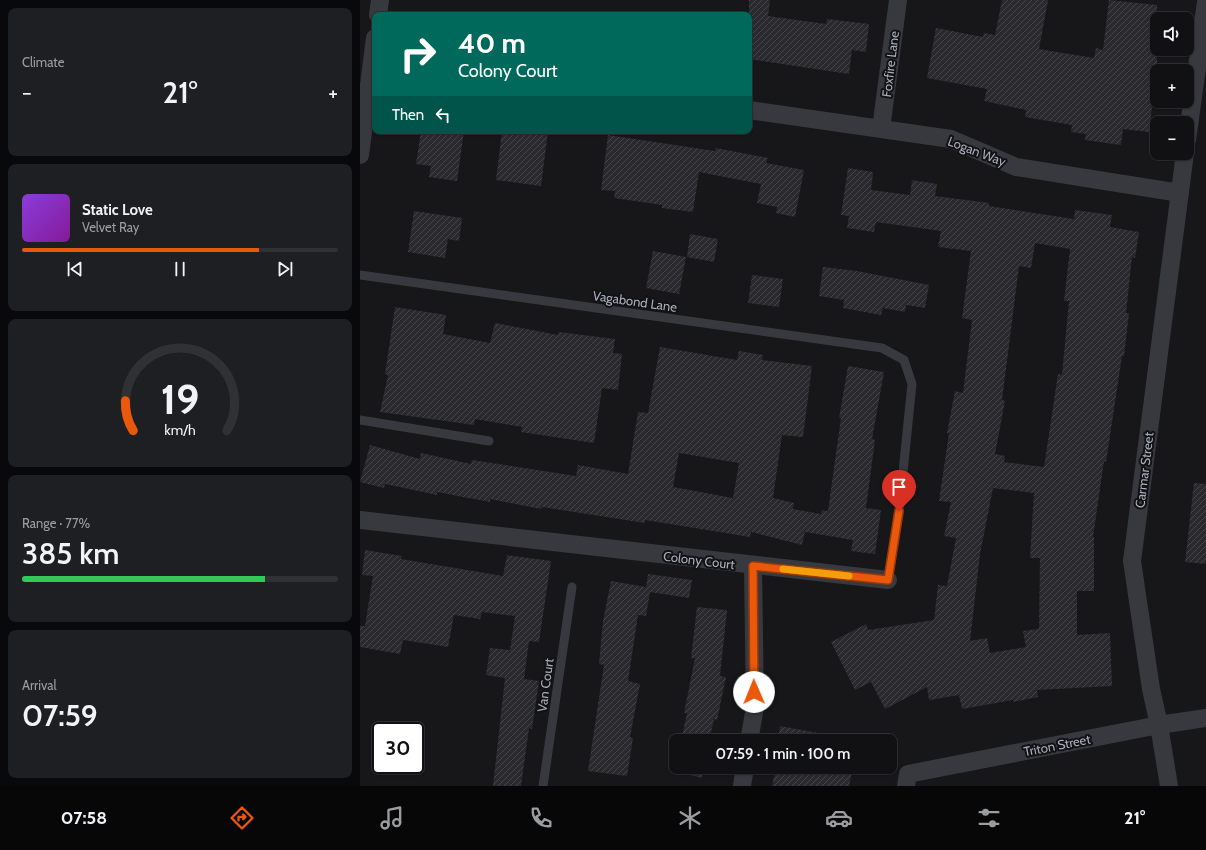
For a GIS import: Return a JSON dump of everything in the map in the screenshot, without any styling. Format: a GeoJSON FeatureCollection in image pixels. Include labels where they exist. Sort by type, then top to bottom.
{"type":"FeatureCollection","features":[{"type":"Feature","properties":{"kind":"street"},"geometry":{"type":"LineString","coordinates":[[378,12],[380,0]]}},
{"type":"Feature","properties":{"kind":"street","name":"Foxfire Lane"},"geometry":{"type":"LineString","coordinates":[[881,129],[898,0]]}},
{"type":"Feature","properties":{"kind":"street"},"geometry":{"type":"LineString","coordinates":[[1190,116],[1206,2]]}},
{"type":"Feature","properties":{"kind":"street"},"geometry":{"type":"LineString","coordinates":[[360,155],[372,72]]}},
{"type":"Feature","properties":{"kind":"street","name":"Logan Way"},"geometry":{"type":"LineString","coordinates":[[752,110],[951,139],[1016,167],[1180,193]]}},
{"type":"Feature","properties":{"kind":"street","name":"Carmar Street"},"geometry":{"type":"LineString","coordinates":[[1169,786],[1159,725],[1151,689],[1132,560],[1184,160]]}},
{"type":"Feature","properties":{"kind":"street","name":"Colony Court"},"geometry":{"type":"LineString","coordinates":[[360,520],[753,566],[888,580]]}},
{"type":"Feature","properties":{"kind":"street"},"geometry":{"type":"LineString","coordinates":[[750,734],[755,707],[753,566]]}},
{"type":"Feature","properties":{"kind":"street","name":"Triton Street"},"geometry":{"type":"LineString","coordinates":[[907,780],[1159,725],[1206,718]]}},
{"type":"Feature","properties":{"kind":"street"},"geometry":{"type":"LineString","coordinates":[[742,786],[744,774]]}},
{"type":"Feature","properties":{"kind":"lane","name":"Vagabond Lane"},"geometry":{"type":"LineString","coordinates":[[360,275],[882,348],[904,360]]}},
{"type":"Feature","properties":{"kind":"lane","name":"Colony Court"},"geometry":{"type":"LineString","coordinates":[[888,580],[899,511],[912,384],[904,360]]}},
{"type":"Feature","properties":{"kind":"lane"},"geometry":{"type":"LineString","coordinates":[[360,420],[489,441]]}},
{"type":"Feature","properties":{"kind":"lane","name":"Van Court"},"geometry":{"type":"LineString","coordinates":[[543,786],[572,587]]}},
{"type":"Feature","properties":{"kind":"building"},"geometry":{"type":"Polygon","coordinates":[[[749,0],[770,0],[768,16],[826,24],[827,19],[869,24],[866,52],[852,50],[849,74],[752,59],[752,12],[749,12],[749,0]]]}},
{"type":"Feature","properties":{"kind":"building"},"geometry":{"type":"Polygon","coordinates":[[[1002,0],[1048,0],[1039,49],[1094,58],[1096,48],[1103,50],[1109,0],[1157,5],[1157,12],[1150,12],[1150,56],[1157,56],[1157,64],[1150,64],[1150,108],[1152,108],[1149,132],[1123,129],[1121,145],[1085,140],[1086,134],[1071,132],[1072,125],[1025,117],[1026,110],[984,101],[987,89],[927,78],[936,28],[983,37],[984,33],[995,35],[1002,0]]]}},
{"type":"Feature","properties":{"kind":"building"},"geometry":{"type":"Polygon","coordinates":[[[421,134],[464,134],[457,181],[429,177],[431,166],[416,164],[421,134]]]}},
{"type":"Feature","properties":{"kind":"building"},"geometry":{"type":"Polygon","coordinates":[[[502,134],[548,134],[541,186],[496,180],[502,134]]]}},
{"type":"Feature","properties":{"kind":"building"},"geometry":{"type":"Polygon","coordinates":[[[608,135],[715,151],[716,148],[768,158],[766,163],[804,170],[795,217],[776,213],[777,207],[757,203],[761,184],[699,172],[693,212],[662,208],[662,205],[614,198],[615,191],[601,190],[608,135]]]}},
{"type":"Feature","properties":{"kind":"building"},"geometry":{"type":"Polygon","coordinates":[[[848,168],[873,172],[871,190],[910,195],[912,180],[937,184],[935,196],[989,203],[989,206],[1074,219],[1075,210],[1112,215],[1110,227],[1139,232],[1135,258],[1132,257],[1126,313],[1129,313],[1124,356],[1122,356],[1106,462],[1104,461],[1093,537],[1094,591],[1077,591],[1077,635],[1110,633],[1112,686],[1037,690],[1038,697],[962,709],[959,695],[929,700],[927,687],[885,709],[871,682],[855,690],[831,642],[866,624],[868,630],[934,620],[938,585],[947,586],[956,538],[944,536],[951,502],[939,501],[949,433],[947,433],[955,391],[963,393],[972,320],[962,318],[971,251],[938,247],[941,231],[876,222],[874,232],[847,228],[849,216],[841,215],[848,168]],[[1035,243],[1031,268],[1019,266],[1002,400],[1005,401],[995,454],[1005,456],[1004,462],[1044,467],[1058,374],[1062,375],[1069,301],[1064,301],[1070,249],[1035,243]],[[993,488],[980,554],[970,641],[987,638],[990,653],[1026,647],[1023,631],[1039,629],[1040,558],[1030,558],[1034,493],[993,488]]]}},
{"type":"Feature","properties":{"kind":"building"},"geometry":{"type":"Polygon","coordinates":[[[414,211],[462,218],[459,241],[448,239],[445,258],[408,252],[414,211]]]}},
{"type":"Feature","properties":{"kind":"building"},"geometry":{"type":"Polygon","coordinates":[[[690,234],[718,239],[714,262],[687,257],[690,234]]]}},
{"type":"Feature","properties":{"kind":"building"},"geometry":{"type":"Polygon","coordinates":[[[653,251],[686,257],[679,294],[646,288],[653,251]]]}},
{"type":"Feature","properties":{"kind":"building"},"geometry":{"type":"Polygon","coordinates":[[[823,267],[857,271],[929,285],[925,308],[906,305],[905,312],[883,308],[881,315],[843,308],[844,300],[819,296],[823,267]]]}},
{"type":"Feature","properties":{"kind":"building"},"geometry":{"type":"Polygon","coordinates":[[[752,275],[783,279],[779,307],[748,303],[752,275]]]}},
{"type":"Feature","properties":{"kind":"building"},"geometry":{"type":"Polygon","coordinates":[[[395,307],[446,315],[443,334],[490,343],[495,323],[558,335],[559,332],[615,339],[613,353],[622,354],[618,390],[602,388],[594,443],[521,432],[522,427],[475,419],[474,425],[380,412],[388,375],[385,374],[395,307]]]}},
{"type":"Feature","properties":{"kind":"building"},"geometry":{"type":"Polygon","coordinates":[[[660,347],[737,360],[739,351],[763,355],[762,360],[812,366],[803,437],[782,435],[773,498],[794,503],[793,509],[821,514],[822,510],[828,511],[841,418],[839,418],[848,366],[884,372],[872,439],[875,440],[866,508],[881,510],[875,554],[851,551],[853,540],[805,532],[802,545],[751,532],[750,537],[645,520],[645,523],[542,507],[541,509],[490,499],[490,502],[437,492],[437,495],[385,484],[384,488],[360,482],[370,445],[420,459],[421,453],[471,464],[472,460],[576,476],[578,465],[628,474],[638,412],[648,413],[660,347]],[[679,453],[673,487],[733,498],[739,463],[679,453]]]}},
{"type":"Feature","properties":{"kind":"building"},"geometry":{"type":"Polygon","coordinates":[[[1194,483],[1206,484],[1206,564],[1185,562],[1194,483]]]}},
{"type":"Feature","properties":{"kind":"building"},"geometry":{"type":"Polygon","coordinates":[[[365,550],[402,556],[401,559],[503,576],[507,555],[551,561],[539,642],[529,641],[524,679],[539,681],[532,729],[529,728],[521,786],[493,786],[505,678],[486,675],[490,648],[510,650],[515,616],[482,612],[480,619],[454,615],[448,647],[403,640],[400,654],[360,647],[360,626],[365,626],[373,576],[362,575],[365,550]]]}},
{"type":"Feature","properties":{"kind":"building"},"geometry":{"type":"Polygon","coordinates":[[[648,574],[692,580],[689,598],[650,592],[646,616],[638,615],[628,681],[640,684],[630,737],[633,738],[627,776],[588,771],[604,665],[599,664],[603,621],[611,581],[646,587],[648,574]]]}},
{"type":"Feature","properties":{"kind":"building"},"geometry":{"type":"Polygon","coordinates":[[[697,607],[727,610],[720,676],[726,677],[717,720],[714,719],[711,734],[682,734],[687,713],[684,713],[695,658],[691,658],[697,607]]]}},
{"type":"Feature","properties":{"kind":"building"},"geometry":{"type":"Polygon","coordinates":[[[780,726],[824,734],[779,734],[780,726]]]}},
{"type":"Feature","properties":{"kind":"building"},"geometry":{"type":"Polygon","coordinates":[[[686,774],[703,774],[702,778],[686,774]]]}},
{"type":"Feature","properties":{"kind":"building"},"geometry":{"type":"Polygon","coordinates":[[[775,774],[852,774],[849,786],[772,786],[775,774]]]}},
{"type":"Feature","properties":{"kind":"slow traffic"},"geometry":{"type":"LineString","coordinates":[[783,569],[849,576]]}},
{"type":"Feature","properties":{"kind":"route"},"geometry":{"type":"LineString","coordinates":[[754,692],[753,566],[888,580],[899,511]]}}]}
